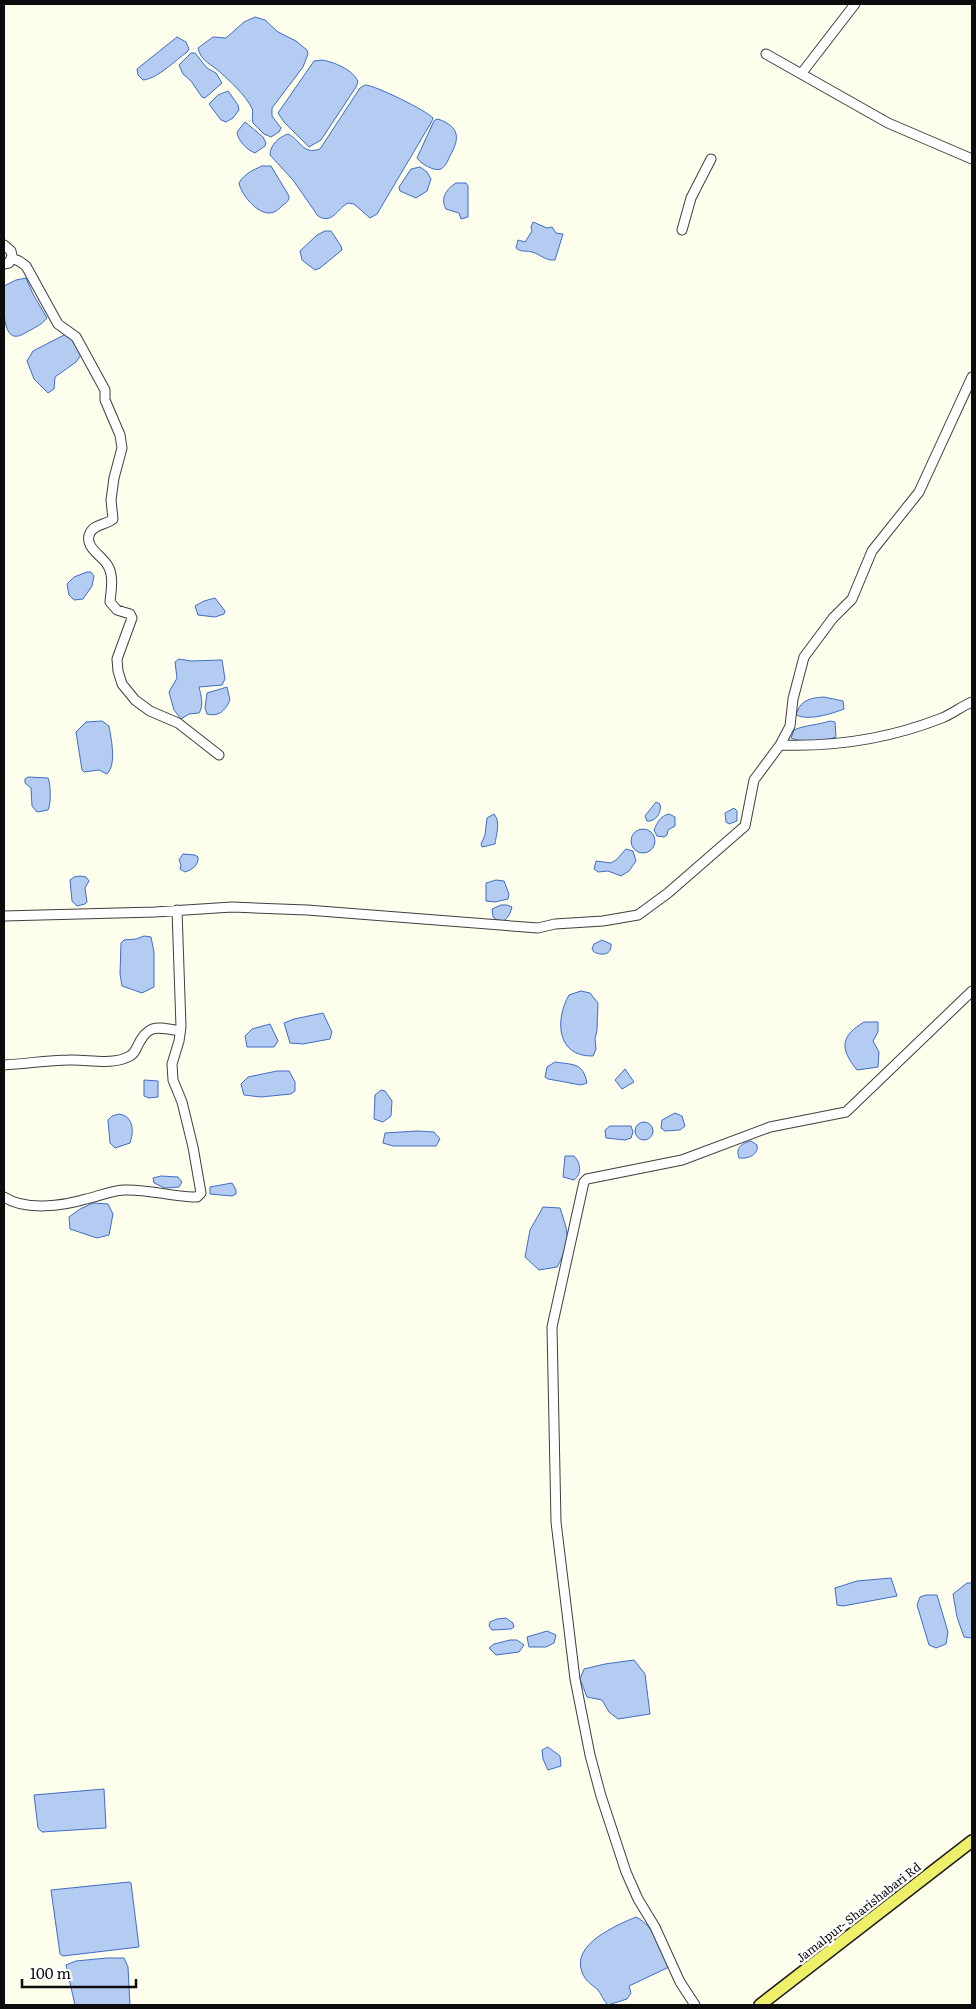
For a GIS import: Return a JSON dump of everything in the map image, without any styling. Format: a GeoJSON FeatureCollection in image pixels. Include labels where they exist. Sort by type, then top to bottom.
{"type":"FeatureCollection","features":[{"type":"Feature","properties":{"kind":"main road","name":"Jamalpur- Sharishabari Rd"},"geometry":{"type":"LineString","coordinates":[[760,2005],[972,1841]]}},
{"type":"Feature","properties":{"kind":"street"},"geometry":{"type":"LineString","coordinates":[[801,74],[855,4]]}},
{"type":"Feature","properties":{"kind":"street"},"geometry":{"type":"LineString","coordinates":[[766,54],[888,123],[972,159]]}},
{"type":"Feature","properties":{"kind":"street"},"geometry":{"type":"LineString","coordinates":[[682,230],[691,198],[711,160]]}},
{"type":"Feature","properties":{"kind":"street"},"geometry":{"type":"LineString","coordinates":[[4,245],[11,251],[8,261],[20,261],[26,266],[58,324],[76,337],[102,383],[108,410],[120,435],[121,457],[112,489],[113,519],[109,523],[94,528],[90,533],[89,539],[94,551],[108,566],[112,586],[110,602],[117,610],[130,614],[132,618],[117,659],[119,678],[135,700],[150,711],[178,723],[219,754]]}},
{"type":"Feature","properties":{"kind":"street"},"geometry":{"type":"LineString","coordinates":[[4,916],[232,907],[307,910],[538,928],[555,924],[603,921],[638,915],[668,893],[745,826],[754,780],[780,745],[790,726],[804,657],[833,618],[852,600],[872,551],[919,492],[972,377]]}},
{"type":"Feature","properties":{"kind":"street"},"geometry":{"type":"LineString","coordinates":[[780,745],[813,746],[880,736],[942,718],[972,702]]}},
{"type":"Feature","properties":{"kind":"street"},"geometry":{"type":"LineString","coordinates":[[4,1197],[18,1204],[30,1206],[77,1201],[112,1191],[124,1190],[197,1197],[201,1193],[193,1147],[182,1102],[173,1080],[172,1064],[180,1031],[177,910]]}},
{"type":"Feature","properties":{"kind":"street"},"geometry":{"type":"LineString","coordinates":[[695,2005],[680,1982],[656,1928],[638,1899],[626,1872],[601,1796],[590,1754],[575,1679],[556,1522],[552,1327],[584,1182],[587,1179],[682,1160],[770,1127],[846,1112],[972,991]]}},
{"type":"Feature","properties":{"kind":"street"},"geometry":{"type":"LineString","coordinates":[[4,1065],[69,1060],[91,1062],[129,1057],[135,1053],[142,1035],[146,1031],[161,1028],[180,1031]]}},
{"type":"Feature","properties":{"kind":"water"},"geometry":{"type":"Polygon","coordinates":[[[255,17],[265,20],[278,32],[296,41],[307,50],[308,54],[303,67],[272,108],[272,116],[281,128],[279,132],[271,137],[264,134],[253,123],[253,110],[246,98],[218,70],[204,60],[198,48],[213,37],[226,38],[244,22],[255,17]]]}},
{"type":"Feature","properties":{"kind":"water"},"geometry":{"type":"Polygon","coordinates":[[[177,37],[186,42],[189,49],[187,52],[160,73],[143,80],[138,75],[137,69],[177,37]]]}},
{"type":"Feature","properties":{"kind":"water"},"geometry":{"type":"Polygon","coordinates":[[[191,53],[195,53],[207,68],[216,73],[222,83],[205,98],[202,97],[191,81],[183,74],[179,65],[191,53]]]}},
{"type":"Feature","properties":{"kind":"water"},"geometry":{"type":"Polygon","coordinates":[[[322,60],[348,70],[358,82],[321,140],[309,147],[284,122],[278,113],[314,61],[322,60]]]}},
{"type":"Feature","properties":{"kind":"water"},"geometry":{"type":"Polygon","coordinates":[[[365,85],[401,99],[433,118],[377,214],[370,218],[354,204],[348,203],[331,217],[323,218],[318,216],[293,180],[270,155],[270,151],[281,137],[288,134],[306,149],[320,149],[360,88],[365,85]]]}},
{"type":"Feature","properties":{"kind":"water"},"geometry":{"type":"Polygon","coordinates":[[[228,91],[238,105],[239,110],[233,118],[226,122],[221,120],[209,104],[218,95],[228,91]]]}},
{"type":"Feature","properties":{"kind":"water"},"geometry":{"type":"Polygon","coordinates":[[[438,119],[454,129],[456,138],[447,163],[438,170],[427,167],[417,158],[433,123],[438,119]]]}},
{"type":"Feature","properties":{"kind":"water"},"geometry":{"type":"Polygon","coordinates":[[[245,122],[263,137],[266,143],[265,146],[255,153],[243,145],[239,139],[237,132],[245,122]]]}},
{"type":"Feature","properties":{"kind":"water"},"geometry":{"type":"Polygon","coordinates":[[[262,166],[271,166],[289,196],[287,202],[271,213],[259,210],[254,206],[246,197],[239,183],[246,175],[262,166]]]}},
{"type":"Feature","properties":{"kind":"water"},"geometry":{"type":"Polygon","coordinates":[[[420,167],[427,172],[431,179],[427,191],[416,198],[400,191],[399,187],[411,169],[420,167]]]}},
{"type":"Feature","properties":{"kind":"water"},"geometry":{"type":"Polygon","coordinates":[[[456,183],[466,183],[468,186],[468,217],[461,219],[459,213],[446,209],[444,205],[445,194],[456,183]]]}},
{"type":"Feature","properties":{"kind":"water"},"geometry":{"type":"Polygon","coordinates":[[[533,222],[547,228],[552,227],[556,233],[563,234],[555,260],[516,248],[518,240],[525,242],[532,231],[533,222]]]}},
{"type":"Feature","properties":{"kind":"water"},"geometry":{"type":"Polygon","coordinates":[[[325,231],[331,231],[342,250],[315,270],[302,260],[300,251],[317,235],[325,231]]]}},
{"type":"Feature","properties":{"kind":"water"},"geometry":{"type":"Polygon","coordinates":[[[26,278],[47,318],[37,327],[25,333],[17,336],[11,335],[5,322],[4,286],[16,280],[26,278]]]}},
{"type":"Feature","properties":{"kind":"water"},"geometry":{"type":"Polygon","coordinates":[[[66,334],[70,336],[81,355],[76,362],[55,377],[54,389],[48,393],[34,379],[27,361],[33,351],[66,334]]]}},
{"type":"Feature","properties":{"kind":"water"},"geometry":{"type":"Polygon","coordinates":[[[91,572],[94,576],[92,586],[83,599],[74,600],[69,595],[67,584],[74,577],[91,572]]]}},
{"type":"Feature","properties":{"kind":"water"},"geometry":{"type":"Polygon","coordinates":[[[215,598],[225,611],[224,614],[215,617],[198,615],[195,606],[215,598]]]}},
{"type":"Feature","properties":{"kind":"water"},"geometry":{"type":"Polygon","coordinates":[[[179,659],[191,661],[222,660],[225,679],[222,685],[199,687],[202,704],[201,710],[199,713],[189,714],[181,719],[174,710],[169,692],[177,678],[175,662],[179,659]]]}},
{"type":"Feature","properties":{"kind":"water"},"geometry":{"type":"Polygon","coordinates":[[[227,687],[230,700],[226,707],[218,714],[207,714],[205,708],[207,693],[227,687]]]}},
{"type":"Feature","properties":{"kind":"water"},"geometry":{"type":"Polygon","coordinates":[[[824,697],[843,701],[844,709],[827,715],[813,717],[796,715],[800,706],[806,701],[824,697]]]}},
{"type":"Feature","properties":{"kind":"water"},"geometry":{"type":"Polygon","coordinates":[[[102,721],[109,726],[111,737],[113,758],[110,770],[107,774],[99,770],[84,772],[82,770],[76,732],[86,722],[102,721]]]}},
{"type":"Feature","properties":{"kind":"water"},"geometry":{"type":"Polygon","coordinates":[[[830,721],[835,722],[836,737],[814,742],[791,738],[794,730],[830,721]]]}},
{"type":"Feature","properties":{"kind":"water"},"geometry":{"type":"Polygon","coordinates":[[[28,777],[48,778],[50,804],[48,810],[37,812],[32,806],[31,788],[25,783],[25,779],[28,777]]]}},
{"type":"Feature","properties":{"kind":"water"},"geometry":{"type":"Polygon","coordinates":[[[656,802],[660,804],[659,813],[653,820],[647,821],[645,816],[656,802]]]}},
{"type":"Feature","properties":{"kind":"water"},"geometry":{"type":"Polygon","coordinates":[[[734,808],[737,811],[737,821],[729,824],[726,822],[725,813],[734,808]]]}},
{"type":"Feature","properties":{"kind":"water"},"geometry":{"type":"Polygon","coordinates":[[[494,814],[498,825],[495,844],[482,847],[487,818],[494,814]]]}},
{"type":"Feature","properties":{"kind":"water"},"geometry":{"type":"Polygon","coordinates":[[[669,814],[675,817],[675,826],[668,830],[667,835],[664,837],[657,836],[654,830],[656,825],[661,818],[669,814]]]}},
{"type":"Feature","properties":{"kind":"water"},"geometry":{"type":"Polygon","coordinates":[[[643,829],[652,832],[655,841],[652,850],[643,853],[634,850],[631,841],[634,832],[643,829]]]}},
{"type":"Feature","properties":{"kind":"water"},"geometry":{"type":"Polygon","coordinates":[[[626,849],[633,851],[636,861],[629,871],[621,876],[608,871],[598,872],[594,869],[596,861],[611,863],[626,849]]]}},
{"type":"Feature","properties":{"kind":"water"},"geometry":{"type":"Polygon","coordinates":[[[183,854],[198,857],[194,867],[185,872],[180,869],[179,860],[183,854]]]}},
{"type":"Feature","properties":{"kind":"water"},"geometry":{"type":"Polygon","coordinates":[[[80,876],[86,877],[89,881],[85,888],[87,902],[77,906],[72,901],[70,880],[80,876]]]}},
{"type":"Feature","properties":{"kind":"water"},"geometry":{"type":"Polygon","coordinates":[[[496,880],[504,881],[509,894],[508,899],[495,902],[486,901],[486,883],[496,880]]]}},
{"type":"Feature","properties":{"kind":"water"},"geometry":{"type":"Polygon","coordinates":[[[501,905],[512,907],[508,917],[503,921],[493,917],[492,909],[501,905]]]}},
{"type":"Feature","properties":{"kind":"water"},"geometry":{"type":"Polygon","coordinates":[[[144,936],[151,937],[154,952],[154,987],[142,993],[122,986],[120,974],[121,943],[124,940],[144,936]]]}},
{"type":"Feature","properties":{"kind":"water"},"geometry":{"type":"Polygon","coordinates":[[[602,940],[611,944],[610,950],[606,954],[594,952],[592,949],[594,944],[602,940]]]}},
{"type":"Feature","properties":{"kind":"water"},"geometry":{"type":"Polygon","coordinates":[[[581,991],[590,993],[598,1003],[596,1049],[593,1056],[581,1055],[572,1050],[565,1043],[562,1035],[561,1025],[564,1005],[569,995],[581,991]]]}},
{"type":"Feature","properties":{"kind":"water"},"geometry":{"type":"Polygon","coordinates":[[[323,1013],[332,1032],[330,1039],[303,1044],[290,1043],[284,1023],[323,1013]]]}},
{"type":"Feature","properties":{"kind":"water"},"geometry":{"type":"Polygon","coordinates":[[[864,1022],[878,1022],[878,1032],[873,1041],[879,1052],[878,1067],[857,1070],[847,1055],[845,1043],[851,1032],[864,1022]]]}},
{"type":"Feature","properties":{"kind":"water"},"geometry":{"type":"Polygon","coordinates":[[[270,1024],[278,1041],[274,1047],[247,1047],[245,1036],[252,1029],[270,1024]]]}},
{"type":"Feature","properties":{"kind":"water"},"geometry":{"type":"Polygon","coordinates":[[[555,1062],[572,1064],[580,1068],[587,1083],[581,1085],[548,1079],[545,1077],[547,1067],[555,1062]]]}},
{"type":"Feature","properties":{"kind":"water"},"geometry":{"type":"Polygon","coordinates":[[[625,1069],[634,1082],[622,1089],[615,1080],[625,1069]]]}},
{"type":"Feature","properties":{"kind":"water"},"geometry":{"type":"Polygon","coordinates":[[[277,1071],[289,1071],[295,1082],[295,1091],[291,1094],[261,1097],[244,1095],[241,1084],[248,1077],[277,1071]]]}},
{"type":"Feature","properties":{"kind":"water"},"geometry":{"type":"Polygon","coordinates":[[[144,1080],[158,1081],[158,1097],[149,1098],[144,1096],[144,1080]]]}},
{"type":"Feature","properties":{"kind":"water"},"geometry":{"type":"Polygon","coordinates":[[[381,1090],[385,1091],[392,1101],[391,1116],[383,1122],[374,1119],[375,1095],[381,1090]]]}},
{"type":"Feature","properties":{"kind":"water"},"geometry":{"type":"Polygon","coordinates":[[[675,1113],[682,1116],[685,1126],[680,1130],[665,1131],[661,1128],[662,1120],[675,1113]]]}},
{"type":"Feature","properties":{"kind":"water"},"geometry":{"type":"Polygon","coordinates":[[[124,1115],[130,1121],[132,1134],[130,1143],[115,1148],[110,1143],[108,1120],[112,1116],[124,1115]]]}},
{"type":"Feature","properties":{"kind":"water"},"geometry":{"type":"Polygon","coordinates":[[[644,1122],[650,1125],[653,1131],[650,1137],[644,1140],[638,1137],[635,1131],[638,1125],[644,1122]]]}},
{"type":"Feature","properties":{"kind":"water"},"geometry":{"type":"Polygon","coordinates":[[[610,1126],[631,1126],[633,1132],[631,1138],[625,1140],[606,1138],[605,1130],[610,1126]]]}},
{"type":"Feature","properties":{"kind":"water"},"geometry":{"type":"Polygon","coordinates":[[[434,1132],[440,1139],[436,1146],[393,1146],[383,1143],[385,1133],[434,1132]]]}},
{"type":"Feature","properties":{"kind":"water"},"geometry":{"type":"Polygon","coordinates":[[[751,1141],[757,1145],[755,1154],[746,1158],[739,1158],[738,1151],[740,1146],[751,1141]]]}},
{"type":"Feature","properties":{"kind":"water"},"geometry":{"type":"Polygon","coordinates":[[[565,1156],[574,1156],[578,1162],[580,1168],[577,1178],[574,1180],[563,1177],[565,1156]]]}},
{"type":"Feature","properties":{"kind":"water"},"geometry":{"type":"Polygon","coordinates":[[[161,1176],[178,1177],[182,1182],[179,1187],[165,1188],[154,1183],[153,1178],[161,1176]]]}},
{"type":"Feature","properties":{"kind":"water"},"geometry":{"type":"Polygon","coordinates":[[[232,1183],[236,1194],[232,1196],[210,1194],[210,1187],[232,1183]]]}},
{"type":"Feature","properties":{"kind":"water"},"geometry":{"type":"Polygon","coordinates":[[[93,1203],[108,1204],[113,1214],[109,1235],[97,1238],[70,1229],[69,1217],[93,1203]]]}},
{"type":"Feature","properties":{"kind":"water"},"geometry":{"type":"Polygon","coordinates":[[[543,1207],[560,1208],[567,1238],[565,1251],[557,1267],[539,1270],[525,1257],[530,1230],[543,1207]]]}},
{"type":"Feature","properties":{"kind":"water"},"geometry":{"type":"Polygon","coordinates":[[[891,1578],[897,1596],[843,1606],[837,1605],[835,1588],[857,1581],[891,1578]]]}},
{"type":"Feature","properties":{"kind":"water"},"geometry":{"type":"Polygon","coordinates":[[[967,1583],[972,1583],[972,1638],[964,1637],[957,1617],[953,1594],[967,1583]]]}},
{"type":"Feature","properties":{"kind":"water"},"geometry":{"type":"Polygon","coordinates":[[[937,1595],[948,1632],[946,1644],[936,1648],[929,1645],[917,1605],[920,1597],[937,1595]]]}},
{"type":"Feature","properties":{"kind":"water"},"geometry":{"type":"Polygon","coordinates":[[[506,1618],[513,1623],[514,1627],[511,1629],[492,1630],[489,1626],[490,1622],[506,1618]]]}},
{"type":"Feature","properties":{"kind":"water"},"geometry":{"type":"Polygon","coordinates":[[[547,1631],[556,1635],[554,1643],[546,1647],[529,1647],[527,1637],[547,1631]]]}},
{"type":"Feature","properties":{"kind":"water"},"geometry":{"type":"Polygon","coordinates":[[[517,1640],[524,1645],[519,1652],[496,1655],[489,1648],[494,1644],[517,1640]]]}},
{"type":"Feature","properties":{"kind":"water"},"geometry":{"type":"Polygon","coordinates":[[[634,1660],[645,1674],[650,1714],[618,1719],[609,1712],[602,1700],[587,1697],[580,1679],[584,1669],[634,1660]]]}},
{"type":"Feature","properties":{"kind":"water"},"geometry":{"type":"Polygon","coordinates":[[[548,1747],[560,1756],[561,1766],[548,1770],[543,1759],[542,1750],[548,1747]]]}},
{"type":"Feature","properties":{"kind":"water"},"geometry":{"type":"Polygon","coordinates":[[[104,1789],[106,1828],[42,1832],[38,1828],[34,1795],[104,1789]]]}},
{"type":"Feature","properties":{"kind":"water"},"geometry":{"type":"Polygon","coordinates":[[[131,1883],[139,1947],[63,1956],[60,1954],[51,1890],[131,1883]]]}},
{"type":"Feature","properties":{"kind":"water"},"geometry":{"type":"Polygon","coordinates":[[[636,1917],[643,1921],[653,1932],[669,1967],[629,1986],[631,1993],[627,1999],[608,2005],[598,1991],[588,1982],[582,1972],[580,1962],[589,1944],[618,1925],[636,1917]]]}},
{"type":"Feature","properties":{"kind":"water"},"geometry":{"type":"Polygon","coordinates":[[[124,1958],[128,1967],[130,2005],[75,2005],[66,1965],[76,1961],[124,1958]]]}}]}
